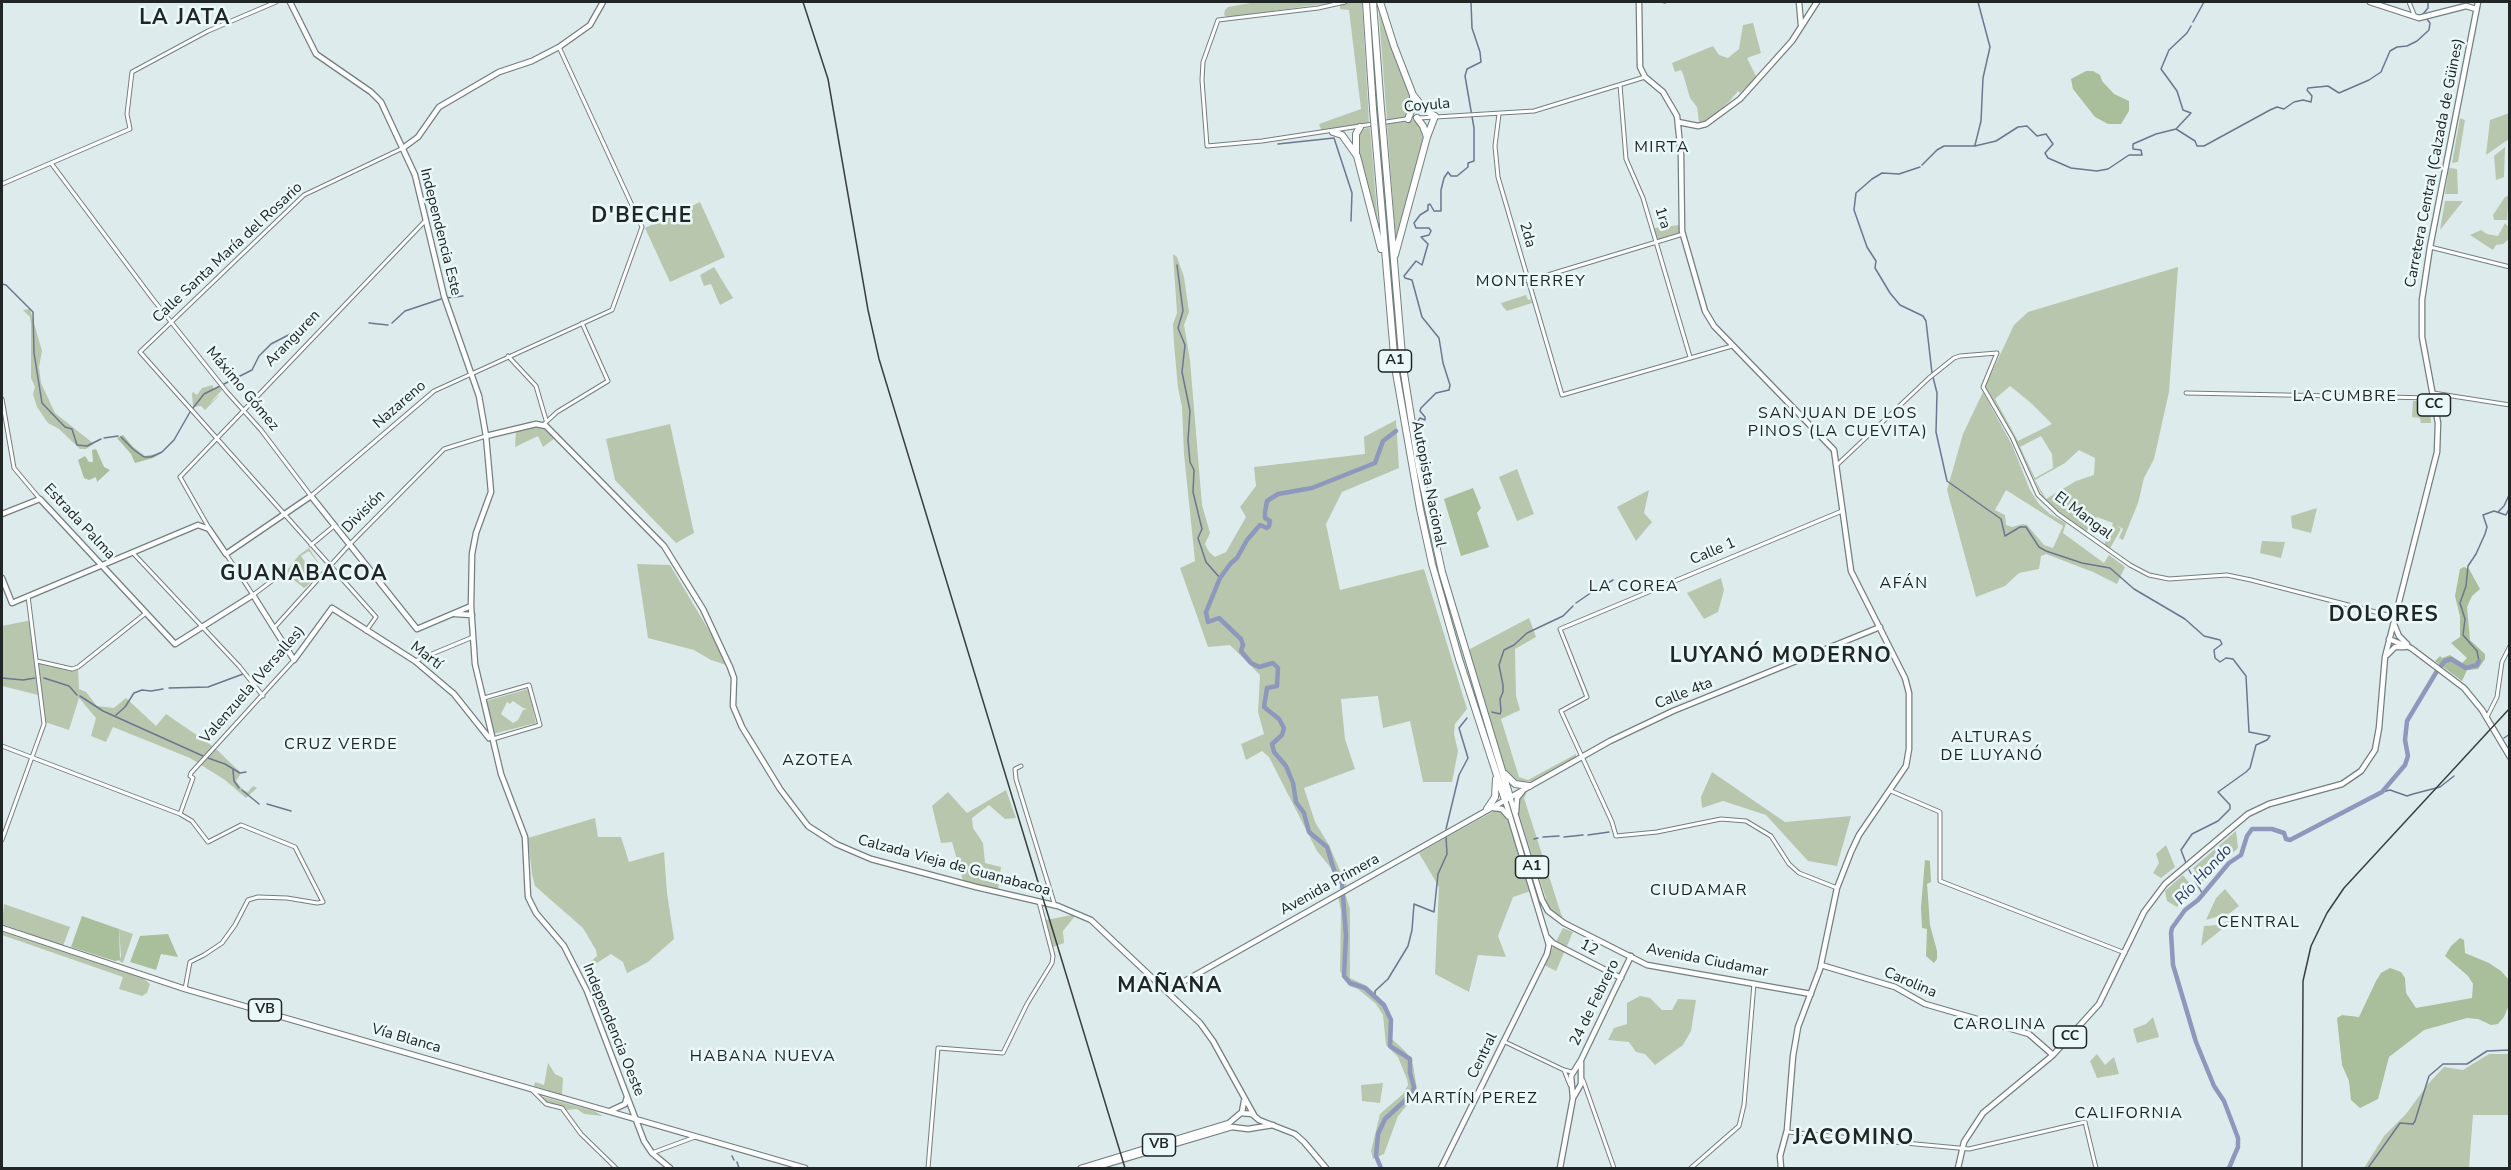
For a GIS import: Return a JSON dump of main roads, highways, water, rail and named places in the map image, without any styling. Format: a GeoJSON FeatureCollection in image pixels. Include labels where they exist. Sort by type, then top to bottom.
{"type":"FeatureCollection","features":[{"type":"Feature","properties":{"kind":"highway","name":"Autopista Nacional"},"geometry":{"type":"LineString","coordinates":[[1366,2],[1373,109],[1379,131],[1404,378],[1427,508],[1497,768]]}},
{"type":"Feature","properties":{"kind":"highway","name":"Autopista Nacional"},"geometry":{"type":"LineString","coordinates":[[1373,2],[1381,109],[1379,131],[1385,264],[1395,367],[1425,537],[1459,659],[1507,798]]}},
{"type":"Feature","properties":{"kind":"highway"},"geometry":{"type":"LineString","coordinates":[[1380,2],[1413,94],[1426,111],[1436,116],[1427,137],[1394,262]]}},
{"type":"Feature","properties":{"kind":"highway"},"geometry":{"type":"LineString","coordinates":[[1408,119],[1413,106],[1413,94]]}},
{"type":"Feature","properties":{"kind":"highway"},"geometry":{"type":"LineString","coordinates":[[1417,118],[1427,137]]}},
{"type":"Feature","properties":{"kind":"highway"},"geometry":{"type":"LineString","coordinates":[[1360,127],[1356,141],[1357,156],[1385,264]]}},
{"type":"Feature","properties":{"kind":"highway"},"geometry":{"type":"LineString","coordinates":[[1334,132],[1342,135],[1357,156]]}},
{"type":"Feature","properties":{"kind":"highway"},"geometry":{"type":"LineString","coordinates":[[1497,768],[1513,783],[1529,786]]}},
{"type":"Feature","properties":{"kind":"highway"},"geometry":{"type":"LineString","coordinates":[[1487,810],[1496,794],[1497,768]]}},
{"type":"Feature","properties":{"kind":"main road","name":"Independencia Este"},"geometry":{"type":"LineString","coordinates":[[290,2],[316,54],[376,96],[387,111],[415,175],[444,296],[478,396],[486,436]]}},
{"type":"Feature","properties":{"kind":"main road"},"geometry":{"type":"LineString","coordinates":[[403,148],[418,138],[436,110],[444,103],[499,72],[538,58],[559,46],[590,25],[603,2]]}},
{"type":"Feature","properties":{"kind":"main road"},"geometry":{"type":"LineString","coordinates":[[1639,2],[1639,64],[1646,76],[1663,92],[1678,122],[1683,234],[1708,318],[1732,346],[1830,444],[1838,464],[1851,571],[1905,678],[1910,693],[1906,766],[1859,835],[1837,888],[1821,965],[1795,1041],[1787,1132],[1781,1149],[1780,1168]]}},
{"type":"Feature","properties":{"kind":"main road"},"geometry":{"type":"LineString","coordinates":[[1799,2],[1801,25]]}},
{"type":"Feature","properties":{"kind":"main road"},"geometry":{"type":"LineString","coordinates":[[1678,122],[1698,126],[1706,124],[1740,99],[1774,62],[1817,2]]}},
{"type":"Feature","properties":{"kind":"main road"},"geometry":{"type":"LineString","coordinates":[[2370,2],[2415,18],[2467,7],[2478,2]]}},
{"type":"Feature","properties":{"kind":"main road","name":"Carretera Central (Calzada de Güines)"},"geometry":{"type":"LineString","coordinates":[[1958,1168],[1962,1148],[1983,1113],[2053,1055],[2099,1004],[2150,903],[2164,884],[2256,810],[2269,804],[2334,787],[2361,771],[2372,757],[2378,739],[2385,657],[2435,468],[2438,423],[2423,344],[2422,300],[2430,247],[2478,2]]}},
{"type":"Feature","properties":{"kind":"main road"},"geometry":{"type":"LineString","coordinates":[[2467,7],[2476,9]]}},
{"type":"Feature","properties":{"kind":"main road"},"geometry":{"type":"LineString","coordinates":[[2467,7],[2472,12],[2474,20]]}},
{"type":"Feature","properties":{"kind":"main road"},"geometry":{"type":"LineString","coordinates":[[1800,9],[1803,12],[1810,12]]}},
{"type":"Feature","properties":{"kind":"main road"},"geometry":{"type":"LineString","coordinates":[[1674,110],[1686,122]]}},
{"type":"Feature","properties":{"kind":"main road"},"geometry":{"type":"LineString","coordinates":[[1679,132],[1686,122]]}},
{"type":"Feature","properties":{"kind":"main road","name":"Calzada Vieja de Guanabacoa"},"geometry":{"type":"LineString","coordinates":[[486,436],[545,422],[664,546],[703,609],[730,667],[734,678],[733,706],[742,727],[780,789],[808,826],[836,844],[871,859],[1055,906],[1081,915],[1097,924],[1206,1030],[1256,1117]]}},
{"type":"Feature","properties":{"kind":"main road","name":"Independencia Oeste"},"geometry":{"type":"LineString","coordinates":[[486,436],[491,492],[473,545],[471,606],[474,664],[502,780],[525,837],[528,897],[536,913],[559,938],[591,998],[644,1141],[652,1153],[670,1168]]}},
{"type":"Feature","properties":{"kind":"main road","name":"Nazareno"},"geometry":{"type":"LineString","coordinates":[[102,564],[156,540],[198,525],[209,529],[226,555],[311,496]]}},
{"type":"Feature","properties":{"kind":"main road","name":"Máximo Gómez"},"geometry":{"type":"LineString","coordinates":[[311,496],[417,629],[452,614]]}},
{"type":"Feature","properties":{"kind":"main road","name":"Estrada Palma"},"geometry":{"type":"LineString","coordinates":[[2,514],[40,499],[175,644]]}},
{"type":"Feature","properties":{"kind":"main road"},"geometry":{"type":"LineString","coordinates":[[2,578],[12,603],[102,564]]}},
{"type":"Feature","properties":{"kind":"main road","name":"Valenzuela (Versalles)"},"geometry":{"type":"LineString","coordinates":[[175,644],[253,595],[294,660],[332,608]]}},
{"type":"Feature","properties":{"kind":"main road"},"geometry":{"type":"LineString","coordinates":[[452,614],[471,606]]}},
{"type":"Feature","properties":{"kind":"main road","name":"Martí"},"geometry":{"type":"LineString","coordinates":[[332,608],[415,661],[454,694],[491,740]]}},
{"type":"Feature","properties":{"kind":"main road"},"geometry":{"type":"LineString","coordinates":[[452,614],[472,615]]}},
{"type":"Feature","properties":{"kind":"main road"},"geometry":{"type":"LineString","coordinates":[[2394,619],[2399,636],[2411,648],[2464,688],[2487,717],[2510,757]]}},
{"type":"Feature","properties":{"kind":"main road","name":"Calle 4ta"},"geometry":{"type":"LineString","coordinates":[[1507,798],[1581,756],[1673,711],[1880,627]]}},
{"type":"Feature","properties":{"kind":"main road"},"geometry":{"type":"LineString","coordinates":[[2389,639],[2411,648]]}},
{"type":"Feature","properties":{"kind":"main road"},"geometry":{"type":"LineString","coordinates":[[2385,657],[2395,647],[2411,648]]}},
{"type":"Feature","properties":{"kind":"main road"},"geometry":{"type":"LineString","coordinates":[[1515,823],[1517,798],[1529,786]]}},
{"type":"Feature","properties":{"kind":"main road","name":"Avenida Primera"},"geometry":{"type":"LineString","coordinates":[[1167,991],[1507,798]]}},
{"type":"Feature","properties":{"kind":"main road","name":"Autopista Nacional"},"geometry":{"type":"LineString","coordinates":[[1507,798],[1542,900],[1553,916],[1569,926]]}},
{"type":"Feature","properties":{"kind":"main road"},"geometry":{"type":"LineString","coordinates":[[1487,810],[1502,809],[1515,823]]}},
{"type":"Feature","properties":{"kind":"main road","name":"Autopista Nacional"},"geometry":{"type":"LineString","coordinates":[[1515,823],[1547,937],[1546,954]]}},
{"type":"Feature","properties":{"kind":"main road","name":"Avenida Ciudamar"},"geometry":{"type":"LineString","coordinates":[[1569,926],[1647,965],[1811,994]]}},
{"type":"Feature","properties":{"kind":"main road","name":"Vía Blanca"},"geometry":{"type":"LineString","coordinates":[[2,928],[185,988],[805,1168]]}},
{"type":"Feature","properties":{"kind":"main road","name":"12"},"geometry":{"type":"LineString","coordinates":[[1547,937],[1553,943],[1621,978]]}},
{"type":"Feature","properties":{"kind":"main road","name":"Central"},"geometry":{"type":"LineString","coordinates":[[1441,1168],[1546,954]]}},
{"type":"Feature","properties":{"kind":"main road","name":"24 de Febrero"},"geometry":{"type":"LineString","coordinates":[[1573,1098],[1570,1086],[1573,1072],[1631,956]]}},
{"type":"Feature","properties":{"kind":"main road","name":"Carolina"},"geometry":{"type":"LineString","coordinates":[[1821,965],[1895,987],[1925,1004],[2029,1034],[2053,1055]]}},
{"type":"Feature","properties":{"kind":"main road","name":"24 de Febrero"},"geometry":{"type":"LineString","coordinates":[[1560,1168],[1573,1098],[1579,1089],[1582,1077],[1581,1060]]}},
{"type":"Feature","properties":{"kind":"main road"},"geometry":{"type":"LineString","coordinates":[[1573,1072],[1579,1072],[1582,1077]]}},
{"type":"Feature","properties":{"kind":"main road"},"geometry":{"type":"LineString","coordinates":[[1570,1086],[1572,1089],[1579,1089]]}},
{"type":"Feature","properties":{"kind":"main road"},"geometry":{"type":"LineString","coordinates":[[610,1111],[626,1104],[627,1094]]}},
{"type":"Feature","properties":{"kind":"main road"},"geometry":{"type":"LineString","coordinates":[[1240,1128],[1237,1117],[1244,1107],[1243,1095]]}},
{"type":"Feature","properties":{"kind":"main road","name":"VB"},"geometry":{"type":"LineString","coordinates":[[1081,1168],[1229,1123],[1246,1112],[1290,1131],[1300,1138],[1326,1168]]}},
{"type":"Feature","properties":{"kind":"main road"},"geometry":{"type":"LineString","coordinates":[[1256,1117],[1257,1127]]}},
{"type":"Feature","properties":{"kind":"main road","name":"VB"},"geometry":{"type":"LineString","coordinates":[[1094,1168],[1224,1129],[1248,1130],[1273,1125]]}},
{"type":"Feature","properties":{"kind":"waterway"},"geometry":{"type":"LineString","coordinates":[[1418,421],[1420,418],[1425,420],[1420,411],[1421,408],[1436,393],[1449,390],[1450,385],[1443,363],[1439,338],[1422,317],[1412,280],[1404,276],[1416,261],[1422,265],[1428,244],[1421,237],[1429,235],[1431,231],[1429,228],[1416,228],[1414,223],[1428,210],[1430,204],[1434,211],[1441,211],[1441,190],[1444,178],[1448,172],[1451,176],[1457,176],[1468,167],[1468,163],[1474,161],[1474,128],[1465,76],[1467,69],[1481,62],[1472,28],[1471,2]]}},
{"type":"Feature","properties":{"kind":"waterway"},"geometry":{"type":"LineString","coordinates":[[1975,145],[1981,121],[1983,78],[1990,47],[1978,2]]}},
{"type":"Feature","properties":{"kind":"waterway"},"geometry":{"type":"LineString","coordinates":[[2193,22],[2204,2]]}},
{"type":"Feature","properties":{"kind":"waterway"},"geometry":{"type":"LineString","coordinates":[[1922,165],[1944,146],[1975,146],[1996,141],[2018,127],[2027,126],[2037,136],[2046,134],[2053,144],[2045,153],[2048,158],[2071,168],[2097,171],[2108,169],[2129,155],[2142,155],[2141,150],[2133,149],[2133,144],[2156,134],[2176,129],[2195,141],[2197,146],[2204,146],[2277,107],[2284,109],[2294,102],[2303,100],[2311,102],[2312,96],[2308,88],[2328,86],[2339,93],[2369,80],[2381,72],[2390,51],[2417,41],[2429,30],[2430,23],[2423,14],[2428,8],[2428,2]]}},
{"type":"Feature","properties":{"kind":"waterway"},"geometry":{"type":"LineString","coordinates":[[2176,129],[2191,113],[2183,110],[2177,91],[2161,69],[2169,50],[2191,26]]}},
{"type":"Feature","properties":{"kind":"waterway"},"geometry":{"type":"LineString","coordinates":[[1278,144],[1334,138],[1352,193],[1351,221]]}},
{"type":"Feature","properties":{"kind":"waterway"},"geometry":{"type":"LineString","coordinates":[[1920,167],[1899,174],[1882,173],[1872,179],[1856,193],[1854,210],[1867,247],[1876,261],[1875,268],[1890,293],[1900,305],[1923,316],[1926,321],[1932,373],[1937,393],[1936,432],[1947,481],[2001,519],[2005,536],[2020,527],[2026,527],[2039,547],[2082,563],[2110,568],[2134,589],[2185,619],[2204,636],[2220,640],[2222,644],[2214,650],[2215,658],[2220,662],[2226,658],[2233,659],[2246,676],[2249,732],[2270,736],[2256,745],[2250,768],[2218,792],[2230,805],[2230,809],[2218,821],[2192,834],[2181,850],[2186,863]]}},
{"type":"Feature","properties":{"kind":"waterway"},"geometry":{"type":"LineString","coordinates":[[1177,265],[1183,311],[1178,328],[1185,345],[1182,372],[1190,411],[1188,440],[1190,462],[1194,470],[1193,492],[1202,529],[1198,538],[1206,562],[1220,578]]}},
{"type":"Feature","properties":{"kind":"waterway"},"geometry":{"type":"LineString","coordinates":[[2,284],[6,285],[33,312],[34,353],[42,403],[65,427],[72,429],[77,445],[87,446],[101,439]]}},
{"type":"Feature","properties":{"kind":"waterway"},"geometry":{"type":"LineString","coordinates":[[446,298],[463,296]]}},
{"type":"Feature","properties":{"kind":"waterway"},"geometry":{"type":"LineString","coordinates":[[392,323],[405,311],[441,299]]}},
{"type":"Feature","properties":{"kind":"waterway"},"geometry":{"type":"LineString","coordinates":[[369,323],[388,325]]}},
{"type":"Feature","properties":{"kind":"waterway"},"geometry":{"type":"LineString","coordinates":[[193,408],[204,394],[252,370],[259,356],[271,344],[300,329]]}},
{"type":"Feature","properties":{"kind":"waterway"},"geometry":{"type":"LineString","coordinates":[[121,437],[144,457],[151,457],[162,452],[174,440],[190,412]]}},
{"type":"Feature","properties":{"kind":"waterway"},"geometry":{"type":"LineString","coordinates":[[1381,1168],[1376,1156],[1378,1134],[1385,1119],[1412,1094],[1414,1087],[1410,1073],[1410,1059],[1390,1046],[1391,1020],[1384,1005],[1365,988],[1350,983],[1344,976],[1346,936],[1342,883],[1334,870],[1327,847],[1309,832],[1304,813],[1296,802],[1293,783],[1286,766],[1274,752],[1272,744],[1282,735],[1284,728],[1279,719],[1264,707],[1267,688],[1277,686],[1278,668],[1273,663],[1259,667],[1251,663],[1241,651],[1243,645],[1241,639],[1219,618],[1208,622],[1206,612],[1220,578],[1237,558],[1247,540],[1260,525],[1267,528],[1269,526],[1270,521],[1265,518],[1267,501],[1278,494],[1312,488],[1375,463],[1383,441],[1396,431]]}},
{"type":"Feature","properties":{"kind":"waterway"},"geometry":{"type":"LineString","coordinates":[[104,438],[118,436]]}},
{"type":"Feature","properties":{"kind":"waterway"},"geometry":{"type":"LineString","coordinates":[[2498,512],[2504,506],[2510,493]]}},
{"type":"Feature","properties":{"kind":"waterway","name":"Río Hondo"},"geometry":{"type":"LineString","coordinates":[[2479,661],[2477,651],[2463,635],[2465,619],[2460,603],[2466,586],[2468,566],[2476,554],[2487,527],[2483,515],[2494,511],[2506,515],[2510,507]]}},
{"type":"Feature","properties":{"kind":"waterway"},"geometry":{"type":"LineString","coordinates":[[1596,590],[1613,580]]}},
{"type":"Feature","properties":{"kind":"waterway"},"geometry":{"type":"LineString","coordinates":[[1576,603],[1592,592]]}},
{"type":"Feature","properties":{"kind":"waterway"},"geometry":{"type":"LineString","coordinates":[[1492,712],[1500,714],[1501,711],[1500,699],[1503,685],[1499,665],[1504,650],[1514,645],[1527,633],[1563,616],[1573,606]]}},
{"type":"Feature","properties":{"kind":"waterway","name":"Río Hondo"},"geometry":{"type":"LineString","coordinates":[[2440,667],[2445,661],[2451,659],[2466,668],[2477,665],[2479,661]]}},
{"type":"Feature","properties":{"kind":"waterway","name":"Río Hondo"},"geometry":{"type":"LineString","coordinates":[[2229,1168],[2238,1147],[2238,1138],[2224,1101],[2214,1086],[2196,1042],[2173,965],[2172,928],[2185,910],[2198,900],[2229,863],[2241,855],[2247,836],[2252,829],[2272,829],[2284,833],[2286,839],[2290,840],[2382,792],[2405,765],[2408,756],[2405,740],[2407,721],[2437,671]]}},
{"type":"Feature","properties":{"kind":"waterway"},"geometry":{"type":"LineString","coordinates":[[169,688],[208,687],[243,674]]}},
{"type":"Feature","properties":{"kind":"waterway"},"geometry":{"type":"LineString","coordinates":[[2,678],[23,680],[35,678]]}},
{"type":"Feature","properties":{"kind":"waterway"},"geometry":{"type":"LineString","coordinates":[[44,678],[69,686],[77,695]]}},
{"type":"Feature","properties":{"kind":"waterway"},"geometry":{"type":"LineString","coordinates":[[116,715],[125,707],[134,693],[142,690],[163,689]]}},
{"type":"Feature","properties":{"kind":"waterway"},"geometry":{"type":"LineString","coordinates":[[80,696],[103,711],[203,756]]}},
{"type":"Feature","properties":{"kind":"waterway"},"geometry":{"type":"LineString","coordinates":[[1446,829],[1459,775],[1468,758],[1459,728],[1467,718]]}},
{"type":"Feature","properties":{"kind":"waterway"},"geometry":{"type":"LineString","coordinates":[[2504,738],[2510,734]]}},
{"type":"Feature","properties":{"kind":"waterway"},"geometry":{"type":"LineString","coordinates":[[208,758],[240,773],[246,772]]}},
{"type":"Feature","properties":{"kind":"waterway"},"geometry":{"type":"LineString","coordinates":[[233,770],[234,781],[239,788]]}},
{"type":"Feature","properties":{"kind":"waterway"},"geometry":{"type":"LineString","coordinates":[[2382,792],[2390,790],[2407,796],[2440,787],[2454,776]]}},
{"type":"Feature","properties":{"kind":"waterway"},"geometry":{"type":"LineString","coordinates":[[242,790],[259,804]]}},
{"type":"Feature","properties":{"kind":"waterway"},"geometry":{"type":"LineString","coordinates":[[267,804],[291,811]]}},
{"type":"Feature","properties":{"kind":"waterway"},"geometry":{"type":"LineString","coordinates":[[1588,835],[1609,832]]}},
{"type":"Feature","properties":{"kind":"waterway"},"geometry":{"type":"LineString","coordinates":[[1564,837],[1583,835]]}},
{"type":"Feature","properties":{"kind":"waterway"},"geometry":{"type":"LineString","coordinates":[[1543,837],[1559,836]]}},
{"type":"Feature","properties":{"kind":"waterway"},"geometry":{"type":"LineString","coordinates":[[1375,996],[1375,991],[1388,979],[1408,946],[1414,904],[1434,912],[1438,874],[1447,854],[1446,837]]}},
{"type":"Feature","properties":{"kind":"waterway"},"geometry":{"type":"LineString","coordinates":[[1534,839],[1538,838]]}},
{"type":"Feature","properties":{"kind":"waterway"},"geometry":{"type":"LineString","coordinates":[[2189,870],[2202,893]]}},
{"type":"Feature","properties":{"kind":"waterway"},"geometry":{"type":"LineString","coordinates":[[2368,1168],[2400,1123],[2413,1124],[2429,1076],[2443,1064],[2467,1064],[2487,1051],[2510,1050]]}},
{"type":"Feature","properties":{"kind":"waterway"},"geometry":{"type":"LineString","coordinates":[[732,1156],[734,1160]]}},
{"type":"Feature","properties":{"kind":"waterway"},"geometry":{"type":"LineString","coordinates":[[737,1162],[739,1168]]}},
{"type":"Feature","properties":{"kind":"railway"},"geometry":{"type":"LineString","coordinates":[[803,2],[828,79],[868,310],[879,359],[1125,1168]]}},
{"type":"Feature","properties":{"kind":"railway"},"geometry":{"type":"LineString","coordinates":[[2302,1168],[2303,981],[2311,946],[2327,913],[2344,888],[2510,708]]}},
{"type":"Feature","properties":{"kind":"district","name":"LA JATA"},"geometry":{"type":"Point","coordinates":[185,19]}},
{"type":"Feature","properties":{"kind":"district","name":"MIRTA"},"geometry":{"type":"Point","coordinates":[1662,148]}},
{"type":"Feature","properties":{"kind":"district","name":"D'BECHE"},"geometry":{"type":"Point","coordinates":[642,217]}},
{"type":"Feature","properties":{"kind":"district","name":"MONTERREY"},"geometry":{"type":"Point","coordinates":[1531,282]}},
{"type":"Feature","properties":{"kind":"district","name":"LA CUMBRE"},"geometry":{"type":"Point","coordinates":[2345,397]}},
{"type":"Feature","properties":{"kind":"district","name":"SAN JUAN DE LOS PINOS (LA CUEVITA)"},"geometry":{"type":"Point","coordinates":[1838,423]}},
{"type":"Feature","properties":{"kind":"district","name":"GUANABACOA"},"geometry":{"type":"Point","coordinates":[304,575]}},
{"type":"Feature","properties":{"kind":"district","name":"AFÁN"},"geometry":{"type":"Point","coordinates":[1904,584]}},
{"type":"Feature","properties":{"kind":"district","name":"LA COREA"},"geometry":{"type":"Point","coordinates":[1634,587]}},
{"type":"Feature","properties":{"kind":"district","name":"DOLORES"},"geometry":{"type":"Point","coordinates":[2384,616]}},
{"type":"Feature","properties":{"kind":"district","name":"LUYANÓ MODERNO"},"geometry":{"type":"Point","coordinates":[1781,657]}},
{"type":"Feature","properties":{"kind":"district","name":"CRUZ VERDE"},"geometry":{"type":"Point","coordinates":[341,745]}},
{"type":"Feature","properties":{"kind":"district","name":"ALTURAS DE LUYANÓ"},"geometry":{"type":"Point","coordinates":[1992,747]}},
{"type":"Feature","properties":{"kind":"district","name":"AZOTEA"},"geometry":{"type":"Point","coordinates":[818,761]}},
{"type":"Feature","properties":{"kind":"district","name":"CIUDAMAR"},"geometry":{"type":"Point","coordinates":[1699,891]}},
{"type":"Feature","properties":{"kind":"district","name":"CENTRAL"},"geometry":{"type":"Point","coordinates":[2259,923]}},
{"type":"Feature","properties":{"kind":"district","name":"MAÑANA"},"geometry":{"type":"Point","coordinates":[1170,987]}},
{"type":"Feature","properties":{"kind":"district","name":"CAROLINA"},"geometry":{"type":"Point","coordinates":[2000,1025]}},
{"type":"Feature","properties":{"kind":"district","name":"HABANA NUEVA"},"geometry":{"type":"Point","coordinates":[763,1057]}},
{"type":"Feature","properties":{"kind":"district","name":"MARTÍN PEREZ"},"geometry":{"type":"Point","coordinates":[1472,1099]}},
{"type":"Feature","properties":{"kind":"district","name":"CALIFORNIA"},"geometry":{"type":"Point","coordinates":[2129,1114]}},
{"type":"Feature","properties":{"kind":"district","name":"JACOMINO"},"geometry":{"type":"Point","coordinates":[1854,1139]}}]}
